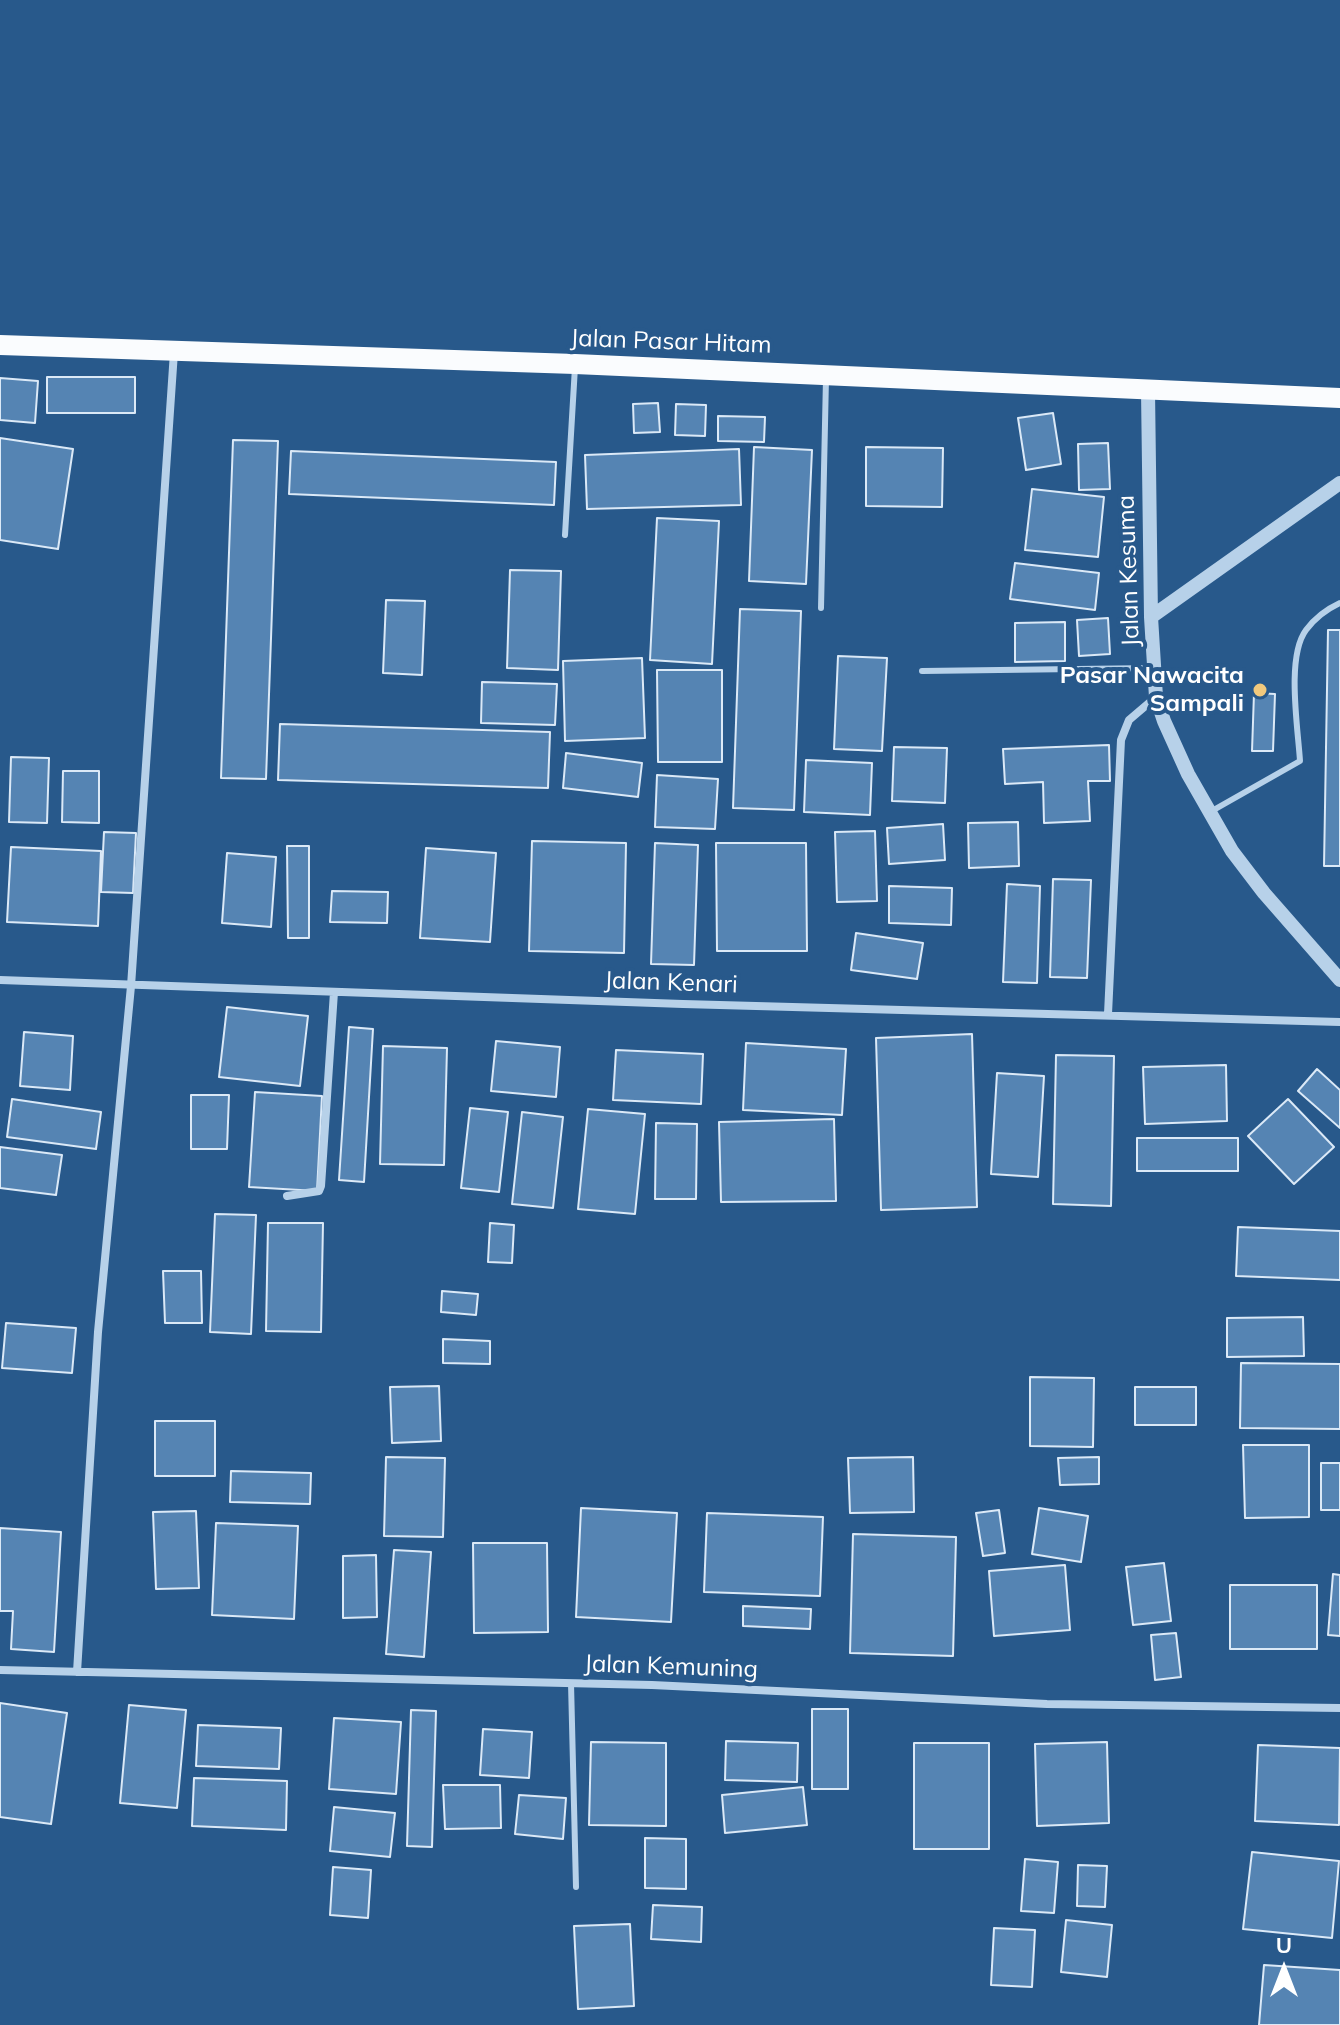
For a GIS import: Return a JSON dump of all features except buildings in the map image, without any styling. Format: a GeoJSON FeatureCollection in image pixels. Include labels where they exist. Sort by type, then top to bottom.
{"type":"FeatureCollection","features":[{"type":"Feature","properties":{"kind":"main road","name":"Jalan Pasar Hitam"},"geometry":{"type":"LineString","coordinates":[[0,345],[575,364],[1340,398]]}},
{"type":"Feature","properties":{"kind":"street"},"geometry":{"type":"LineString","coordinates":[[77,1672],[98,1332],[135,986],[182,351]]}},
{"type":"Feature","properties":{"kind":"street","name":"Jalan Kesuma"},"geometry":{"type":"LineString","coordinates":[[1148,391],[1151,617],[1156,697],[1188,774],[1232,851],[1264,893],[1340,980]]}},
{"type":"Feature","properties":{"kind":"street"},"geometry":{"type":"LineString","coordinates":[[1151,617],[1340,483]]}},
{"type":"Feature","properties":{"kind":"street"},"geometry":{"type":"LineString","coordinates":[[1108,1014],[1121,740],[1129,720],[1156,697]]}},
{"type":"Feature","properties":{"kind":"street","name":"Jalan Kenari"},"geometry":{"type":"LineString","coordinates":[[0,980],[683,1004],[1340,1022]]}},
{"type":"Feature","properties":{"kind":"street"},"geometry":{"type":"LineString","coordinates":[[287,1196],[319,1191],[321,1186],[334,992]]}},
{"type":"Feature","properties":{"kind":"street","name":"Jalan Kemuning"},"geometry":{"type":"LineString","coordinates":[[0,1670],[571,1683],[1047,1704],[1340,1708]]}},
{"type":"Feature","properties":{"kind":"lane"},"geometry":{"type":"LineString","coordinates":[[565,535],[575,364]]}},
{"type":"Feature","properties":{"kind":"lane"},"geometry":{"type":"LineString","coordinates":[[821,608],[826,375]]}},
{"type":"Feature","properties":{"kind":"lane"},"geometry":{"type":"LineString","coordinates":[[1210,812],[1300,761],[1296,655],[1304,632],[1326,610],[1340,603]]}},
{"type":"Feature","properties":{"kind":"lane"},"geometry":{"type":"LineString","coordinates":[[922,671],[1155,668]]}},
{"type":"Feature","properties":{"kind":"lane"},"geometry":{"type":"LineString","coordinates":[[571,1683],[576,1887]]}},
{"type":"Feature","properties":{"kind":"place","name":"Pasar Nawacita Sampali"},"geometry":{"type":"Point","coordinates":[1260,690]}}]}
